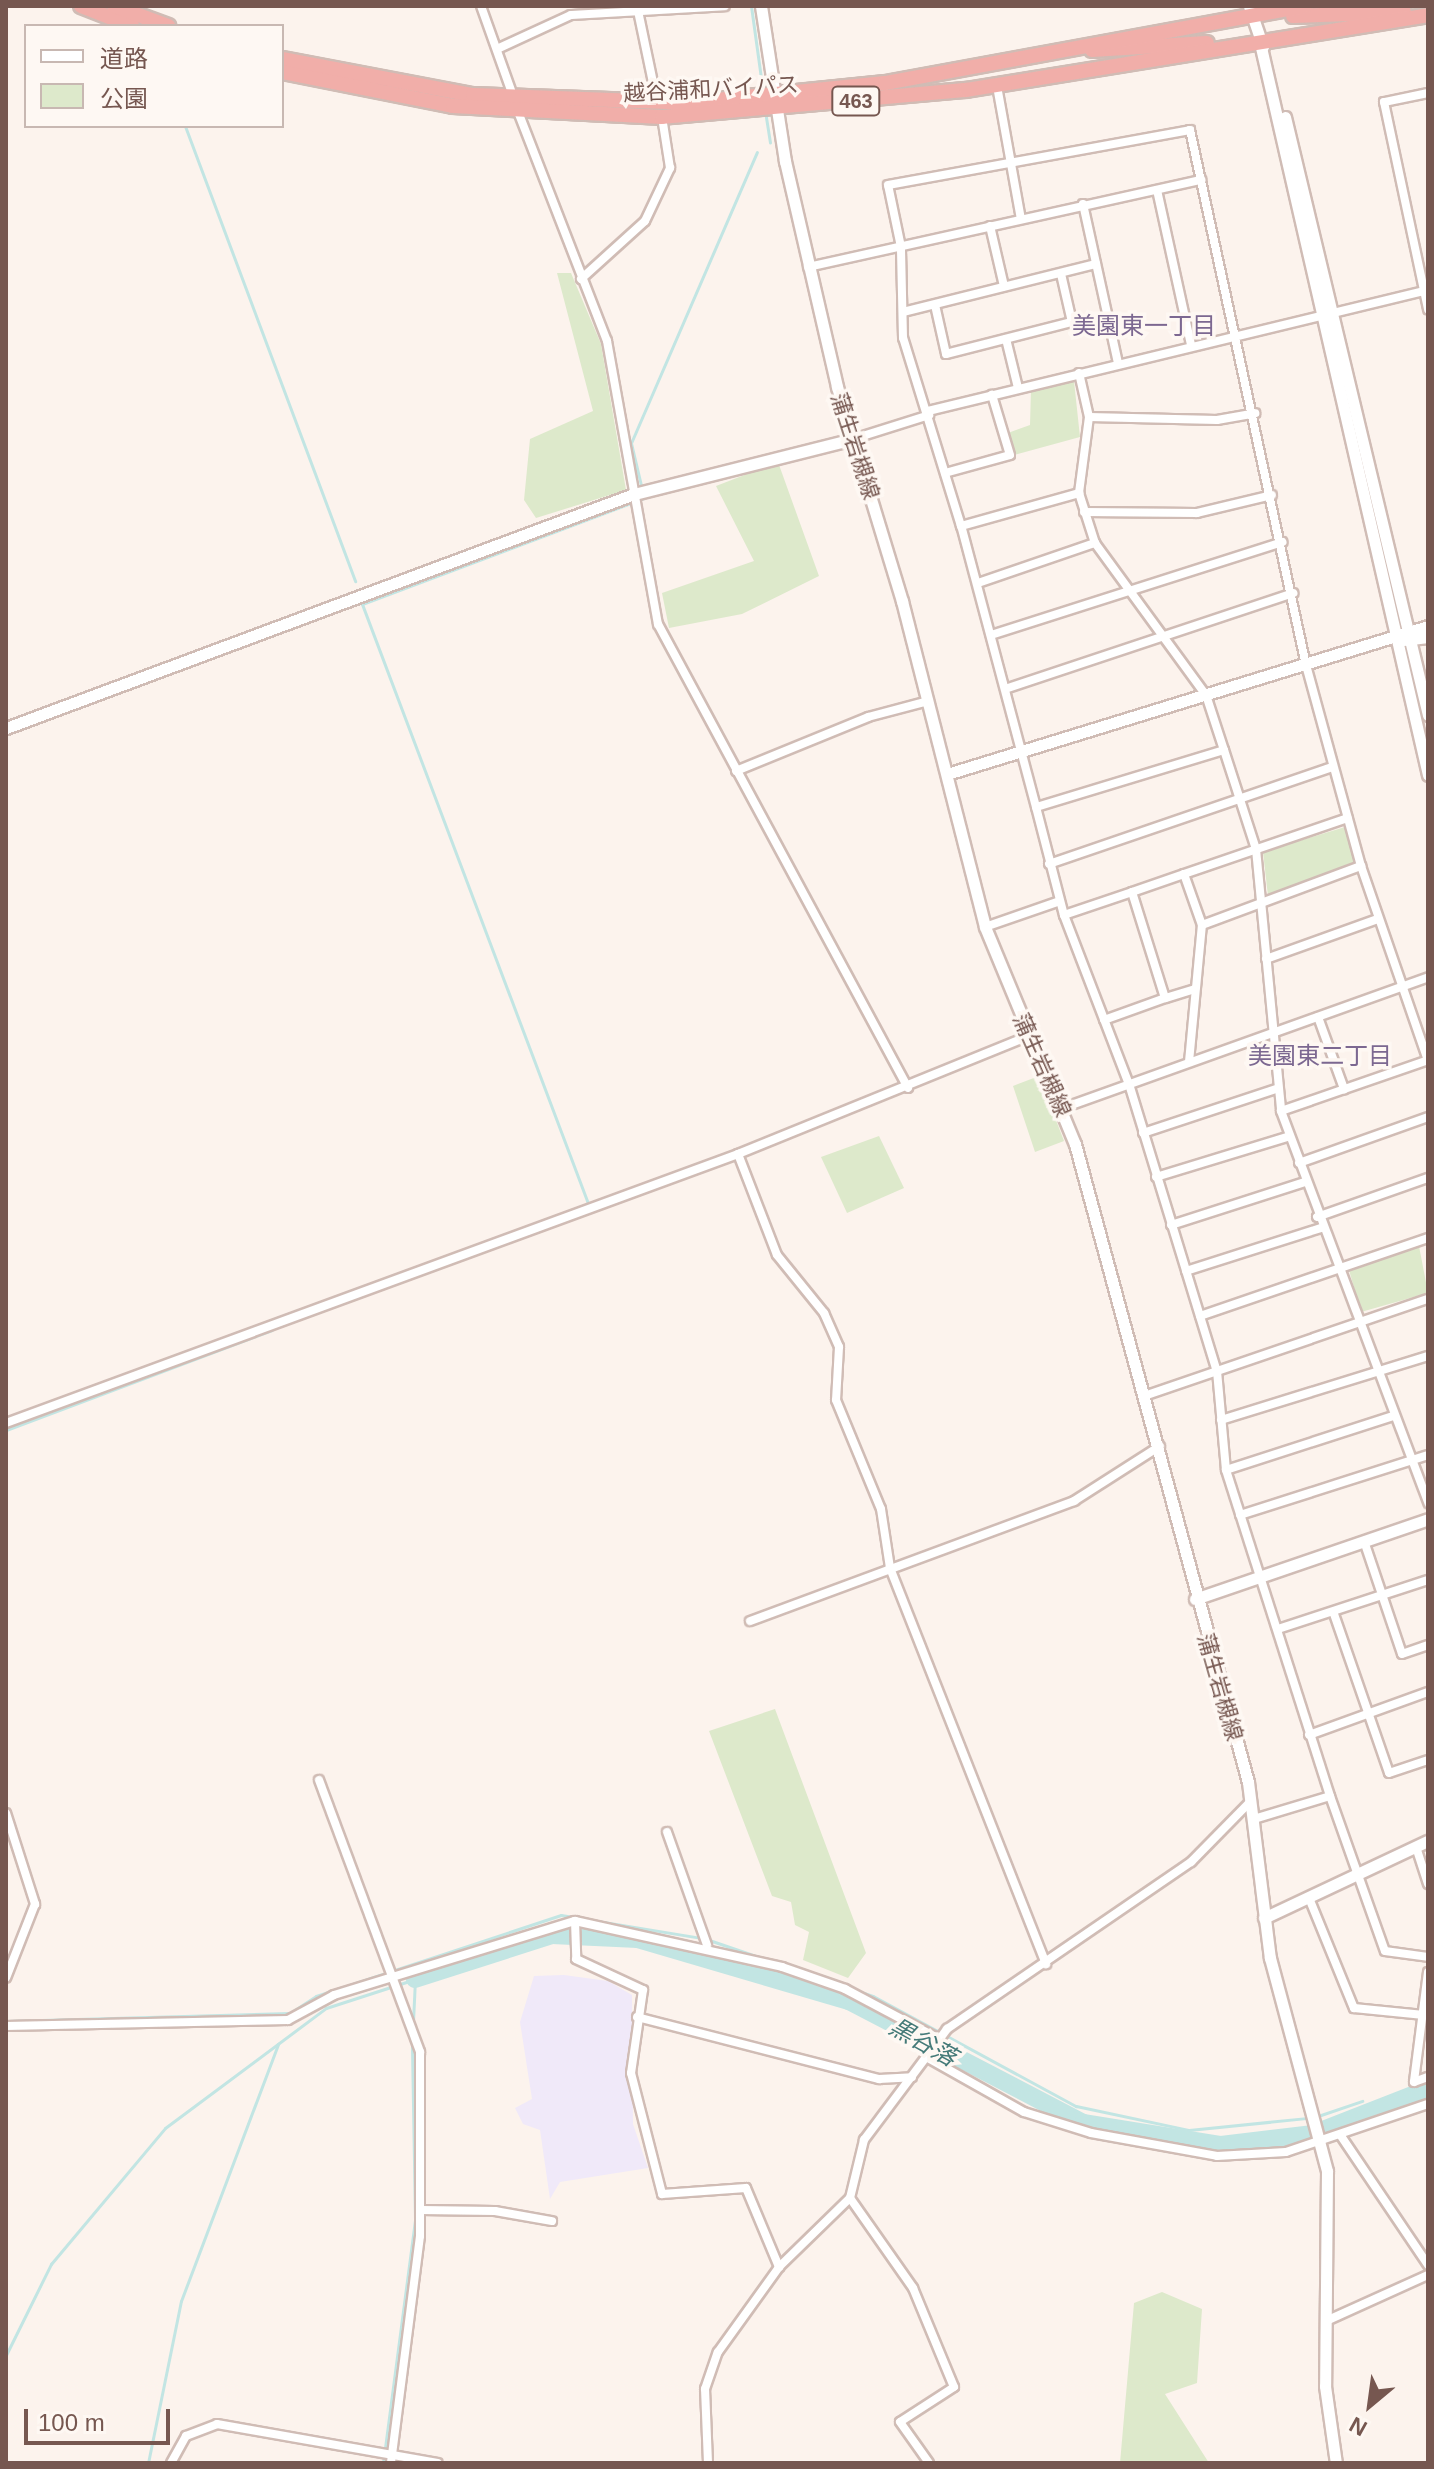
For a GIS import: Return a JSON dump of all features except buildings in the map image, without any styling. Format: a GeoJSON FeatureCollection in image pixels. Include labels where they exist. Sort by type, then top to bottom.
{"type":"FeatureCollection","features":[{"type":"Feature","properties":{"kind":"highway"},"geometry":{"type":"LineString","coordinates":[[81,6],[127,24]]}},
{"type":"Feature","properties":{"kind":"highway"},"geometry":{"type":"LineString","coordinates":[[114,6],[163,24]]}},
{"type":"Feature","properties":{"kind":"highway","name":"越谷浦和バイパス"},"geometry":{"type":"LineString","coordinates":[[284,59],[513,97],[775,103],[1250,10],[1305,6]]}},
{"type":"Feature","properties":{"kind":"highway"},"geometry":{"type":"LineString","coordinates":[[1250,10],[1428,14]]}},
{"type":"Feature","properties":{"kind":"highway","name":"越谷浦和バイパス"},"geometry":{"type":"LineString","coordinates":[[284,72],[356,90],[518,112],[662,117],[775,103],[997,86],[1428,14]]}},
{"type":"Feature","properties":{"kind":"highway"},"geometry":{"type":"LineString","coordinates":[[1032,53],[1260,43]]}},
{"type":"Feature","properties":{"kind":"street"},"geometry":{"type":"LineString","coordinates":[[481,6],[518,112],[607,341],[658,624],[908,1088]]}},
{"type":"Feature","properties":{"kind":"street"},"geometry":{"type":"LineString","coordinates":[[637,6],[657,102]]}},
{"type":"Feature","properties":{"kind":"street"},"geometry":{"type":"LineString","coordinates":[[497,49],[571,15],[639,16],[725,6]]}},
{"type":"Feature","properties":{"kind":"street","name":"蒲生岩槻線"},"geometry":{"type":"LineString","coordinates":[[761,6],[775,103],[808,267],[853,439],[928,701],[985,927],[1028,1036],[1063,1108],[1161,1446],[1195,1599],[1251,1801],[1264,1918],[1287,2031],[1320,2134],[1329,2196],[1326,2321],[1336,2463]]}},
{"type":"Feature","properties":{"kind":"street"},"geometry":{"type":"LineString","coordinates":[[1250,10],[1336,310],[1428,715]]}},
{"type":"Feature","properties":{"kind":"street"},"geometry":{"type":"LineString","coordinates":[[1260,43],[1394,639],[1428,775]]}},
{"type":"Feature","properties":{"kind":"street"},"geometry":{"type":"LineString","coordinates":[[997,86],[1021,219]]}},
{"type":"Feature","properties":{"kind":"street"},"geometry":{"type":"LineString","coordinates":[[1428,93],[1384,102],[1428,309]]}},
{"type":"Feature","properties":{"kind":"street"},"geometry":{"type":"LineString","coordinates":[[581,279],[645,221],[670,168],[662,117]]}},
{"type":"Feature","properties":{"kind":"street"},"geometry":{"type":"LineString","coordinates":[[1281,1111],[1428,1060],[1378,919],[1332,767],[1306,665],[1283,542],[1190,130],[888,185],[901,247],[903,338],[929,413],[978,583],[1064,915],[1129,1084],[1217,1371],[1226,1470],[1309,1735],[1385,1951],[1428,1957]]}},
{"type":"Feature","properties":{"kind":"street"},"geometry":{"type":"LineString","coordinates":[[808,267],[1202,180]]}},
{"type":"Feature","properties":{"kind":"street"},"geometry":{"type":"LineString","coordinates":[[1157,190],[1191,345]]}},
{"type":"Feature","properties":{"kind":"street"},"geometry":{"type":"LineString","coordinates":[[1083,204],[1118,363]]}},
{"type":"Feature","properties":{"kind":"street"},"geometry":{"type":"LineString","coordinates":[[990,226],[1004,286]]}},
{"type":"Feature","properties":{"kind":"street"},"geometry":{"type":"LineString","coordinates":[[903,312],[1096,264]]}},
{"type":"Feature","properties":{"kind":"street"},"geometry":{"type":"LineString","coordinates":[[935,305],[946,354],[1072,322],[1061,274]]}},
{"type":"Feature","properties":{"kind":"street"},"geometry":{"type":"LineString","coordinates":[[6,728],[634,494],[853,439],[1018,388],[1426,290]]}},
{"type":"Feature","properties":{"kind":"street"},"geometry":{"type":"LineString","coordinates":[[1006,339],[1018,388]]}},
{"type":"Feature","properties":{"kind":"street"},"geometry":{"type":"LineString","coordinates":[[1079,373],[1089,417],[1079,493],[1084,512],[1095,543],[1164,633],[1206,695],[1256,849],[1276,1089],[1281,1111],[1335,1269],[1428,1503]]}},
{"type":"Feature","properties":{"kind":"street"},"geometry":{"type":"LineString","coordinates":[[945,473],[1010,455],[992,395]]}},
{"type":"Feature","properties":{"kind":"street"},"geometry":{"type":"LineString","coordinates":[[1089,417],[1217,420],[1255,413]]}},
{"type":"Feature","properties":{"kind":"street"},"geometry":{"type":"LineString","coordinates":[[961,526],[1079,493]]}},
{"type":"Feature","properties":{"kind":"street"},"geometry":{"type":"LineString","coordinates":[[1084,512],[1197,513],[1272,495]]}},
{"type":"Feature","properties":{"kind":"street"},"geometry":{"type":"LineString","coordinates":[[991,635],[1128,588],[1283,542]]}},
{"type":"Feature","properties":{"kind":"street"},"geometry":{"type":"LineString","coordinates":[[978,583],[1095,543]]}},
{"type":"Feature","properties":{"kind":"street"},"geometry":{"type":"LineString","coordinates":[[1005,689],[1164,633],[1293,593]]}},
{"type":"Feature","properties":{"kind":"street"},"geometry":{"type":"LineString","coordinates":[[947,774],[1408,636],[1428,626]]}},
{"type":"Feature","properties":{"kind":"street"},"geometry":{"type":"LineString","coordinates":[[1408,636],[1428,637]]}},
{"type":"Feature","properties":{"kind":"street"},"geometry":{"type":"LineString","coordinates":[[736,771],[868,717],[928,701]]}},
{"type":"Feature","properties":{"kind":"street"},"geometry":{"type":"LineString","coordinates":[[1036,807],[1224,750]]}},
{"type":"Feature","properties":{"kind":"street"},"geometry":{"type":"LineString","coordinates":[[1049,864],[1332,767]]}},
{"type":"Feature","properties":{"kind":"street"},"geometry":{"type":"LineString","coordinates":[[1064,915],[1348,818]]}},
{"type":"Feature","properties":{"kind":"street"},"geometry":{"type":"LineString","coordinates":[[1202,925],[1361,866]]}},
{"type":"Feature","properties":{"kind":"street"},"geometry":{"type":"LineString","coordinates":[[1184,874],[1202,925],[1189,1062]]}},
{"type":"Feature","properties":{"kind":"street"},"geometry":{"type":"LineString","coordinates":[[1132,892],[1165,998]]}},
{"type":"Feature","properties":{"kind":"street"},"geometry":{"type":"LineString","coordinates":[[985,927],[1060,901]]}},
{"type":"Feature","properties":{"kind":"street"},"geometry":{"type":"LineString","coordinates":[[1266,959],[1378,919]]}},
{"type":"Feature","properties":{"kind":"street"},"geometry":{"type":"LineString","coordinates":[[1063,1108],[1428,977]]}},
{"type":"Feature","properties":{"kind":"street"},"geometry":{"type":"LineString","coordinates":[[1104,1020],[1195,989]]}},
{"type":"Feature","properties":{"kind":"street"},"geometry":{"type":"LineString","coordinates":[[1318,1017],[1344,1089]]}},
{"type":"Feature","properties":{"kind":"street"},"geometry":{"type":"LineString","coordinates":[[6,1423],[738,1154],[908,1088],[1028,1036]]}},
{"type":"Feature","properties":{"kind":"street"},"geometry":{"type":"LineString","coordinates":[[1143,1133],[1276,1089]]}},
{"type":"Feature","properties":{"kind":"street"},"geometry":{"type":"LineString","coordinates":[[1299,1163],[1428,1117]]}},
{"type":"Feature","properties":{"kind":"street"},"geometry":{"type":"LineString","coordinates":[[1156,1177],[1290,1136]]}},
{"type":"Feature","properties":{"kind":"street"},"geometry":{"type":"LineString","coordinates":[[738,1154],[777,1255],[824,1313],[839,1347],[836,1400],[881,1509],[890,1568],[1046,1964]]}},
{"type":"Feature","properties":{"kind":"street"},"geometry":{"type":"LineString","coordinates":[[1317,1217],[1428,1178]]}},
{"type":"Feature","properties":{"kind":"street"},"geometry":{"type":"LineString","coordinates":[[1171,1225],[1305,1182]]}},
{"type":"Feature","properties":{"kind":"street"},"geometry":{"type":"LineString","coordinates":[[1186,1271],[1321,1228]]}},
{"type":"Feature","properties":{"kind":"street"},"geometry":{"type":"LineString","coordinates":[[1200,1316],[1428,1238]]}},
{"type":"Feature","properties":{"kind":"street"},"geometry":{"type":"LineString","coordinates":[[1147,1395],[1428,1299]]}},
{"type":"Feature","properties":{"kind":"street"},"geometry":{"type":"LineString","coordinates":[[1221,1420],[1428,1356]]}},
{"type":"Feature","properties":{"kind":"street"},"geometry":{"type":"LineString","coordinates":[[1226,1470],[1393,1416]]}},
{"type":"Feature","properties":{"kind":"street"},"geometry":{"type":"LineString","coordinates":[[750,1621],[1074,1501],[1161,1446]]}},
{"type":"Feature","properties":{"kind":"street"},"geometry":{"type":"LineString","coordinates":[[1240,1515],[1428,1455]]}},
{"type":"Feature","properties":{"kind":"street"},"geometry":{"type":"LineString","coordinates":[[1195,1599],[1428,1519]]}},
{"type":"Feature","properties":{"kind":"street"},"geometry":{"type":"LineString","coordinates":[[1364,1541],[1402,1654],[1428,1645]]}},
{"type":"Feature","properties":{"kind":"street"},"geometry":{"type":"LineString","coordinates":[[1278,1629],[1334,1614],[1428,1580]]}},
{"type":"Feature","properties":{"kind":"street"},"geometry":{"type":"LineString","coordinates":[[1334,1614],[1389,1773],[1428,1760]]}},
{"type":"Feature","properties":{"kind":"street"},"geometry":{"type":"LineString","coordinates":[[1309,1735],[1428,1692]]}},
{"type":"Feature","properties":{"kind":"street"},"geometry":{"type":"LineString","coordinates":[[319,1780],[420,2052],[421,2210],[391,2463]]}},
{"type":"Feature","properties":{"kind":"street"},"geometry":{"type":"LineString","coordinates":[[1254,1819],[1330,1796]]}},
{"type":"Feature","properties":{"kind":"street"},"geometry":{"type":"LineString","coordinates":[[708,2463],[703,2428],[710,2368],[779,2267],[850,2198],[864,2140],[938,2042],[1198,1856],[1251,1801]]}},
{"type":"Feature","properties":{"kind":"street"},"geometry":{"type":"LineString","coordinates":[[6,1813],[35,1904],[6,1978]]}},
{"type":"Feature","properties":{"kind":"street"},"geometry":{"type":"LineString","coordinates":[[667,1832],[707,1945]]}},
{"type":"Feature","properties":{"kind":"street"},"geometry":{"type":"LineString","coordinates":[[1264,1918],[1428,1841]]}},
{"type":"Feature","properties":{"kind":"street"},"geometry":{"type":"LineString","coordinates":[[1416,1847],[1428,1884]]}},
{"type":"Feature","properties":{"kind":"street"},"geometry":{"type":"LineString","coordinates":[[1309,1898],[1354,2008],[1424,2015]]}},
{"type":"Feature","properties":{"kind":"street"},"geometry":{"type":"LineString","coordinates":[[6,2026],[288,2020],[334,1995],[575,1921],[707,1945],[845,1989],[938,2042]]}},
{"type":"Feature","properties":{"kind":"street"},"geometry":{"type":"LineString","coordinates":[[575,1921],[576,1959],[643,1990],[631,2073],[662,2194],[746,2188],[779,2267]]}},
{"type":"Feature","properties":{"kind":"street"},"geometry":{"type":"LineString","coordinates":[[1428,1972],[1414,2082],[1428,2077]]}},
{"type":"Feature","properties":{"kind":"street"},"geometry":{"type":"LineString","coordinates":[[637,2017],[879,2079],[912,2077]]}},
{"type":"Feature","properties":{"kind":"street"},"geometry":{"type":"LineString","coordinates":[[929,2057],[1024,2112],[1152,2147],[1250,2156],[1320,2134],[1341,2136],[1428,2104]]}},
{"type":"Feature","properties":{"kind":"street"},"geometry":{"type":"LineString","coordinates":[[1341,2136],[1428,2265]]}},
{"type":"Feature","properties":{"kind":"street"},"geometry":{"type":"LineString","coordinates":[[850,2198],[913,2288],[954,2387],[900,2422],[929,2463]]}},
{"type":"Feature","properties":{"kind":"street"},"geometry":{"type":"LineString","coordinates":[[421,2210],[495,2211],[552,2221]]}},
{"type":"Feature","properties":{"kind":"street"},"geometry":{"type":"LineString","coordinates":[[1326,2321],[1428,2275]]}},
{"type":"Feature","properties":{"kind":"street"},"geometry":{"type":"LineString","coordinates":[[171,2463],[186,2436],[217,2424],[438,2463]]}},
{"type":"Feature","properties":{"kind":"shaded area"},"geometry":{"type":"Polygon","coordinates":[[[564,1975],[608,1981],[632,1995],[633,2124],[648,2168],[560,2182],[550,2199],[540,2130],[523,2124],[515,2108],[532,2099],[520,2022],[534,1976],[564,1975]]]}},
{"type":"Feature","properties":{"kind":"green space"},"geometry":{"type":"Polygon","coordinates":[[[557,273],[571,273],[601,344],[626,490],[536,518],[524,500],[530,439],[593,411],[557,273]]]}},
{"type":"Feature","properties":{"kind":"green space"},"geometry":{"type":"Polygon","coordinates":[[[1074,381],[1080,437],[1014,455],[1008,433],[1030,425],[1031,389],[1074,381]]]}},
{"type":"Feature","properties":{"kind":"green space"},"geometry":{"type":"Polygon","coordinates":[[[778,462],[819,576],[742,614],[669,628],[662,593],[754,561],[716,486],[778,462]]]}},
{"type":"Feature","properties":{"kind":"green space"},"geometry":{"type":"Polygon","coordinates":[[[1345,827],[1354,862],[1268,896],[1263,852],[1345,827]]]}},
{"type":"Feature","properties":{"kind":"green space"},"geometry":{"type":"Polygon","coordinates":[[[1039,1076],[1064,1141],[1035,1152],[1013,1086],[1039,1076]]]}},
{"type":"Feature","properties":{"kind":"green space"},"geometry":{"type":"Polygon","coordinates":[[[879,1136],[904,1188],[847,1213],[821,1157],[879,1136]]]}},
{"type":"Feature","properties":{"kind":"green space"},"geometry":{"type":"Polygon","coordinates":[[[1419,1246],[1428,1293],[1361,1312],[1349,1270],[1419,1246]]]}},
{"type":"Feature","properties":{"kind":"green space"},"geometry":{"type":"Polygon","coordinates":[[[775,1709],[866,1953],[848,1978],[803,1960],[809,1932],[795,1925],[791,1902],[772,1896],[709,1731],[775,1709]]]}},
{"type":"Feature","properties":{"kind":"green space"},"geometry":{"type":"Polygon","coordinates":[[[1162,2292],[1202,2309],[1197,2383],[1165,2394],[1209,2463],[1120,2463],[1134,2303],[1162,2292]]]}},
{"type":"Feature","properties":{"kind":"waterway"},"geometry":{"type":"LineString","coordinates":[[751,6],[763,92]]}},
{"type":"Feature","properties":{"kind":"waterway"},"geometry":{"type":"LineString","coordinates":[[765,111],[770,143]]}},
{"type":"Feature","properties":{"kind":"waterway"},"geometry":{"type":"LineString","coordinates":[[186,128],[355,581]]}},
{"type":"Feature","properties":{"kind":"waterway"},"geometry":{"type":"LineString","coordinates":[[589,1206],[362,604],[644,498],[631,443],[757,152]]}},
{"type":"Feature","properties":{"kind":"waterway"},"geometry":{"type":"LineString","coordinates":[[6,1430],[272,1330]]}},
{"type":"Feature","properties":{"kind":"waterway"},"geometry":{"type":"LineString","coordinates":[[6,2021],[290,2013],[316,1996],[561,1915],[702,1938]]}},
{"type":"Feature","properties":{"kind":"waterway","name":"黒谷落"},"geometry":{"type":"LineString","coordinates":[[415,1979],[552,1935],[638,1939],[849,2001],[1083,2123],[1221,2145],[1313,2134],[1428,2089]]}},
{"type":"Feature","properties":{"kind":"waterway"},"geometry":{"type":"LineString","coordinates":[[709,1940],[873,1996],[1076,2106],[1189,2130],[1308,2118]]}},
{"type":"Feature","properties":{"kind":"waterway"},"geometry":{"type":"LineString","coordinates":[[6,2355],[51,2264],[165,2128],[326,2008],[415,1979],[413,2021]]}},
{"type":"Feature","properties":{"kind":"waterway"},"geometry":{"type":"LineString","coordinates":[[383,2463],[415,2219],[412,2041]]}},
{"type":"Feature","properties":{"kind":"waterway"},"geometry":{"type":"LineString","coordinates":[[148,2463],[181,2301],[278,2044]]}},
{"type":"Feature","properties":{"kind":"waterway"},"geometry":{"type":"LineString","coordinates":[[1315,2117],[1362,2101]]}},
{"type":"Feature","properties":{"kind":"district","name":"美園東一丁目"},"geometry":{"type":"Point","coordinates":[1144,326]}},
{"type":"Feature","properties":{"kind":"district","name":"美園東二丁目"},"geometry":{"type":"Point","coordinates":[1320,1056]}}]}
